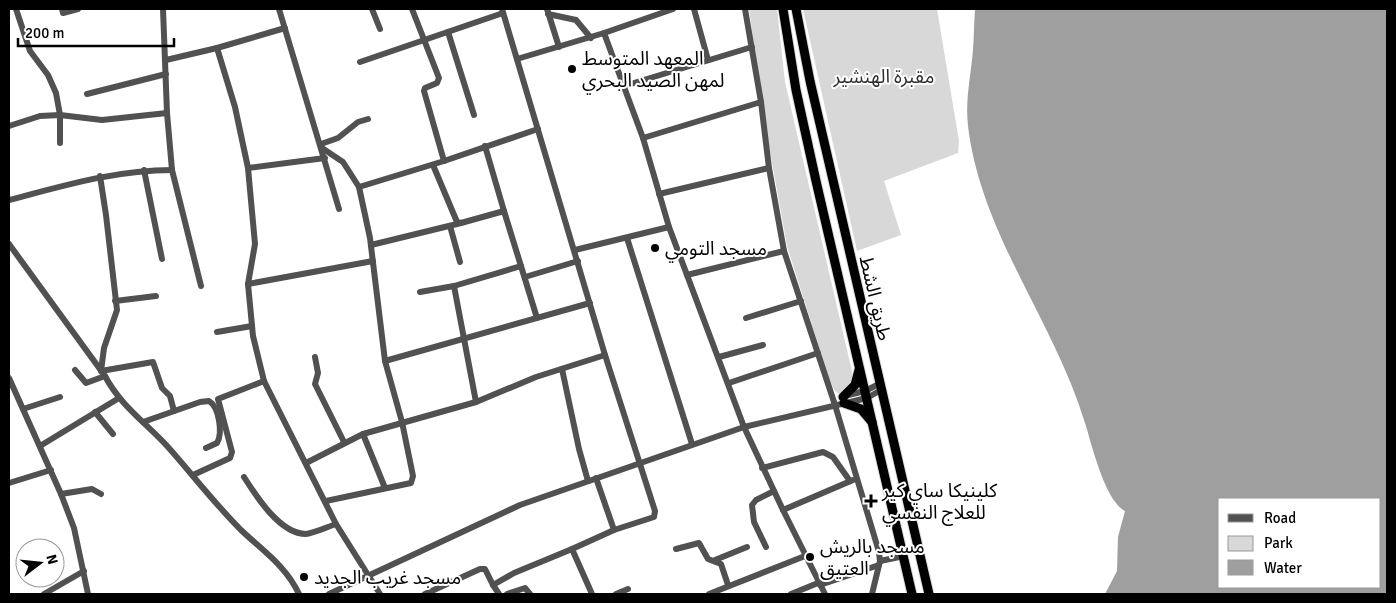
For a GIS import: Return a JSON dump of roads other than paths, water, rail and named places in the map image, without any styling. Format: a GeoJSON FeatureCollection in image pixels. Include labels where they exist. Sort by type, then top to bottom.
{"type":"FeatureCollection","features":[{"type":"Feature","properties":{"kind":"highway","name":"طريق الشط"},"geometry":{"type":"LineString","coordinates":[[783,9],[796,90],[912,594]]}},
{"type":"Feature","properties":{"kind":"highway","name":"طريق الشط"},"geometry":{"type":"LineString","coordinates":[[796,9],[810,81],[929,594]]}},
{"type":"Feature","properties":{"kind":"highway"},"geometry":{"type":"LineString","coordinates":[[859,364],[855,385],[840,402],[861,409],[873,424]]}},
{"type":"Feature","properties":{"kind":"street"},"geometry":{"type":"LineString","coordinates":[[16,9],[28,47],[48,75],[56,93],[60,115],[60,143]]}},
{"type":"Feature","properties":{"kind":"street"},"geometry":{"type":"LineString","coordinates":[[62,9],[63,13],[78,9]]}},
{"type":"Feature","properties":{"kind":"street"},"geometry":{"type":"LineString","coordinates":[[163,9],[167,112],[172,170],[201,286]]}},
{"type":"Feature","properties":{"kind":"street"},"geometry":{"type":"LineString","coordinates":[[279,9],[340,209]]}},
{"type":"Feature","properties":{"kind":"street"},"geometry":{"type":"LineString","coordinates":[[372,9],[380,29]]}},
{"type":"Feature","properties":{"kind":"street"},"geometry":{"type":"LineString","coordinates":[[412,9],[439,78],[437,83],[425,88],[424,91],[444,162]]}},
{"type":"Feature","properties":{"kind":"street"},"geometry":{"type":"LineString","coordinates":[[517,59],[590,38],[673,9]]}},
{"type":"Feature","properties":{"kind":"street"},"geometry":{"type":"LineString","coordinates":[[694,9],[708,60]]}},
{"type":"Feature","properties":{"kind":"street"},"geometry":{"type":"LineString","coordinates":[[745,9],[761,102],[769,168],[784,251],[818,353],[840,402],[853,479],[880,563],[872,594]]}},
{"type":"Feature","properties":{"kind":"street"},"geometry":{"type":"LineString","coordinates":[[360,62],[448,32],[502,11],[656,515],[614,530],[493,584]]}},
{"type":"Feature","properties":{"kind":"street"},"geometry":{"type":"LineString","coordinates":[[548,11],[576,20],[590,38]]}},
{"type":"Feature","properties":{"kind":"street"},"geometry":{"type":"LineString","coordinates":[[548,11],[559,47]]}},
{"type":"Feature","properties":{"kind":"street"},"geometry":{"type":"LineString","coordinates":[[166,60],[217,48],[285,28]]}},
{"type":"Feature","properties":{"kind":"street"},"geometry":{"type":"LineString","coordinates":[[448,32],[474,115]]}},
{"type":"Feature","properties":{"kind":"street"},"geometry":{"type":"LineString","coordinates":[[604,33],[644,138],[668,227],[729,383],[744,427],[804,556],[825,594]]}},
{"type":"Feature","properties":{"kind":"street"},"geometry":{"type":"LineString","coordinates":[[624,86],[752,47]]}},
{"type":"Feature","properties":{"kind":"street"},"geometry":{"type":"LineString","coordinates":[[217,48],[235,107],[248,168],[255,244],[248,284],[252,326],[264,381],[336,524],[367,577],[380,594]]}},
{"type":"Feature","properties":{"kind":"street"},"geometry":{"type":"LineString","coordinates":[[87,94],[166,74]]}},
{"type":"Feature","properties":{"kind":"street"},"geometry":{"type":"LineString","coordinates":[[644,138],[761,102]]}},
{"type":"Feature","properties":{"kind":"street"},"geometry":{"type":"LineString","coordinates":[[9,126],[40,116],[60,115],[102,120],[167,112]]}},
{"type":"Feature","properties":{"kind":"street"},"geometry":{"type":"LineString","coordinates":[[322,146],[338,138],[358,122],[368,118]]}},
{"type":"Feature","properties":{"kind":"street"},"geometry":{"type":"LineString","coordinates":[[359,187],[444,162],[485,146],[538,129]]}},
{"type":"Feature","properties":{"kind":"street"},"geometry":{"type":"LineString","coordinates":[[322,146],[339,158],[359,187],[371,245],[385,361],[402,422],[414,476],[411,483],[326,501]]}},
{"type":"Feature","properties":{"kind":"street"},"geometry":{"type":"LineString","coordinates":[[485,146],[538,318]]}},
{"type":"Feature","properties":{"kind":"street"},"geometry":{"type":"LineString","coordinates":[[248,168],[325,158]]}},
{"type":"Feature","properties":{"kind":"street"},"geometry":{"type":"LineString","coordinates":[[432,165],[447,203],[457,222],[461,223]]}},
{"type":"Feature","properties":{"kind":"street"},"geometry":{"type":"LineString","coordinates":[[660,194],[769,168]]}},
{"type":"Feature","properties":{"kind":"street"},"geometry":{"type":"LineString","coordinates":[[9,200],[100,176],[144,170],[172,170]]}},
{"type":"Feature","properties":{"kind":"street"},"geometry":{"type":"LineString","coordinates":[[144,170],[162,259]]}},
{"type":"Feature","properties":{"kind":"street"},"geometry":{"type":"LineString","coordinates":[[100,176],[117,310],[104,348],[103,373]]}},
{"type":"Feature","properties":{"kind":"street"},"geometry":{"type":"LineString","coordinates":[[371,245],[504,211]]}},
{"type":"Feature","properties":{"kind":"street"},"geometry":{"type":"LineString","coordinates":[[450,226],[460,262]]}},
{"type":"Feature","properties":{"kind":"street"},"geometry":{"type":"LineString","coordinates":[[574,250],[668,227]]}},
{"type":"Feature","properties":{"kind":"street"},"geometry":{"type":"LineString","coordinates":[[627,238],[692,444]]}},
{"type":"Feature","properties":{"kind":"street"},"geometry":{"type":"LineString","coordinates":[[9,244],[103,373],[119,398],[193,474],[242,530],[278,562],[299,594]]}},
{"type":"Feature","properties":{"kind":"street"},"geometry":{"type":"LineString","coordinates":[[687,275],[784,251]]}},
{"type":"Feature","properties":{"kind":"street"},"geometry":{"type":"LineString","coordinates":[[248,284],[373,261]]}},
{"type":"Feature","properties":{"kind":"street"},"geometry":{"type":"LineString","coordinates":[[525,278],[578,261]]}},
{"type":"Feature","properties":{"kind":"street"},"geometry":{"type":"LineString","coordinates":[[420,292],[454,286],[521,266]]}},
{"type":"Feature","properties":{"kind":"street"},"geometry":{"type":"LineString","coordinates":[[454,286],[476,402]]}},
{"type":"Feature","properties":{"kind":"street"},"geometry":{"type":"LineString","coordinates":[[115,301],[156,296]]}},
{"type":"Feature","properties":{"kind":"street"},"geometry":{"type":"LineString","coordinates":[[746,318],[801,301]]}},
{"type":"Feature","properties":{"kind":"street"},"geometry":{"type":"LineString","coordinates":[[385,361],[590,303]]}},
{"type":"Feature","properties":{"kind":"street"},"geometry":{"type":"LineString","coordinates":[[217,332],[252,326]]}},
{"type":"Feature","properties":{"kind":"street"},"geometry":{"type":"LineString","coordinates":[[719,357],[763,345]]}},
{"type":"Feature","properties":{"kind":"street"},"geometry":{"type":"LineString","coordinates":[[729,383],[818,353]]}},
{"type":"Feature","properties":{"kind":"street"},"geometry":{"type":"LineString","coordinates":[[306,463],[363,434],[476,402],[606,354]]}},
{"type":"Feature","properties":{"kind":"street"},"geometry":{"type":"LineString","coordinates":[[315,358],[318,373],[314,384],[344,442]]}},
{"type":"Feature","properties":{"kind":"street"},"geometry":{"type":"LineString","coordinates":[[75,370],[86,383],[103,373],[153,362],[162,388],[170,396],[174,411]]}},
{"type":"Feature","properties":{"kind":"street"},"geometry":{"type":"LineString","coordinates":[[562,369],[579,449],[588,480]]}},
{"type":"Feature","properties":{"kind":"street"},"geometry":{"type":"LineString","coordinates":[[9,378],[61,494],[74,528],[88,594]]}},
{"type":"Feature","properties":{"kind":"street"},"geometry":{"type":"LineString","coordinates":[[193,474],[230,458],[232,452],[218,399],[264,381]]}},
{"type":"Feature","properties":{"kind":"street"},"geometry":{"type":"LineString","coordinates":[[329,594],[486,520],[588,480],[744,427],[866,395],[880,387]]}},
{"type":"Feature","properties":{"kind":"street"},"geometry":{"type":"LineString","coordinates":[[23,410],[60,397]]}},
{"type":"Feature","properties":{"kind":"street"},"geometry":{"type":"LineString","coordinates":[[40,446],[119,398]]}},
{"type":"Feature","properties":{"kind":"street"},"geometry":{"type":"LineString","coordinates":[[144,422],[205,401],[212,403],[220,436],[216,443],[206,448]]}},
{"type":"Feature","properties":{"kind":"street"},"geometry":{"type":"LineString","coordinates":[[96,412],[113,434]]}},
{"type":"Feature","properties":{"kind":"street"},"geometry":{"type":"LineString","coordinates":[[363,434],[385,488]]}},
{"type":"Feature","properties":{"kind":"street"},"geometry":{"type":"LineString","coordinates":[[762,468],[823,452],[833,457],[853,479]]}},
{"type":"Feature","properties":{"kind":"street"},"geometry":{"type":"LineString","coordinates":[[9,483],[50,470]]}},
{"type":"Feature","properties":{"kind":"street"},"geometry":{"type":"LineString","coordinates":[[244,477],[265,508],[291,528],[308,534],[336,524]]}},
{"type":"Feature","properties":{"kind":"street"},"geometry":{"type":"LineString","coordinates":[[596,478],[614,530]]}},
{"type":"Feature","properties":{"kind":"street"},"geometry":{"type":"LineString","coordinates":[[782,510],[853,479]]}},
{"type":"Feature","properties":{"kind":"street"},"geometry":{"type":"LineString","coordinates":[[61,494],[92,489],[101,494]]}},
{"type":"Feature","properties":{"kind":"street"},"geometry":{"type":"LineString","coordinates":[[766,547],[754,522],[752,504],[756,500],[774,492]]}},
{"type":"Feature","properties":{"kind":"street"},"geometry":{"type":"LineString","coordinates":[[676,549],[697,542],[708,559],[715,560],[721,564],[728,585]]}},
{"type":"Feature","properties":{"kind":"street"},"geometry":{"type":"LineString","coordinates":[[715,560],[748,547]]}},
{"type":"Feature","properties":{"kind":"street"},"geometry":{"type":"LineString","coordinates":[[572,549],[592,594]]}},
{"type":"Feature","properties":{"kind":"street"},"geometry":{"type":"LineString","coordinates":[[709,594],[804,556]]}},
{"type":"Feature","properties":{"kind":"street"},"geometry":{"type":"LineString","coordinates":[[791,594],[904,556]]}},
{"type":"Feature","properties":{"kind":"street"},"geometry":{"type":"LineString","coordinates":[[425,594],[480,569],[485,570],[500,594]]}},
{"type":"Feature","properties":{"kind":"street"},"geometry":{"type":"LineString","coordinates":[[44,594],[84,571]]}},
{"type":"Feature","properties":{"kind":"street"},"geometry":{"type":"LineString","coordinates":[[507,594],[524,588],[530,594]]}},
{"type":"Feature","properties":{"kind":"street"},"geometry":{"type":"LineString","coordinates":[[616,594],[628,589]]}},
{"type":"Feature","properties":{"kind":"water"},"geometry":{"type":"Polygon","coordinates":[[[975,9],[1387,9],[1387,594],[1105,594],[1117,571],[1118,537],[1125,511],[1111,496],[1105,485],[1072,385],[987,204],[975,166],[967,116],[975,9]]]}},
{"type":"Feature","properties":{"kind":"place","name":"المعهد المتوسط لمهن الصيد البحري"},"geometry":{"type":"Point","coordinates":[572,69]}},
{"type":"Feature","properties":{"kind":"place","name":"مسجد التومي"},"geometry":{"type":"Point","coordinates":[655,248]}},
{"type":"Feature","properties":{"kind":"place","name":"كلينيكا ساي كير للعلاج النفسي"},"geometry":{"type":"Point","coordinates":[871,501]}},
{"type":"Feature","properties":{"kind":"place","name":"مسجد بالريش العتيق"},"geometry":{"type":"Point","coordinates":[810,557]}},
{"type":"Feature","properties":{"kind":"place","name":"مسجد غريب الجديد"},"geometry":{"type":"Point","coordinates":[304,577]}},
{"type":"Feature","properties":{"kind":"park label","name":"مقبرة الهنشير"},"geometry":{"type":"Point","coordinates":[884,76]}}]}
